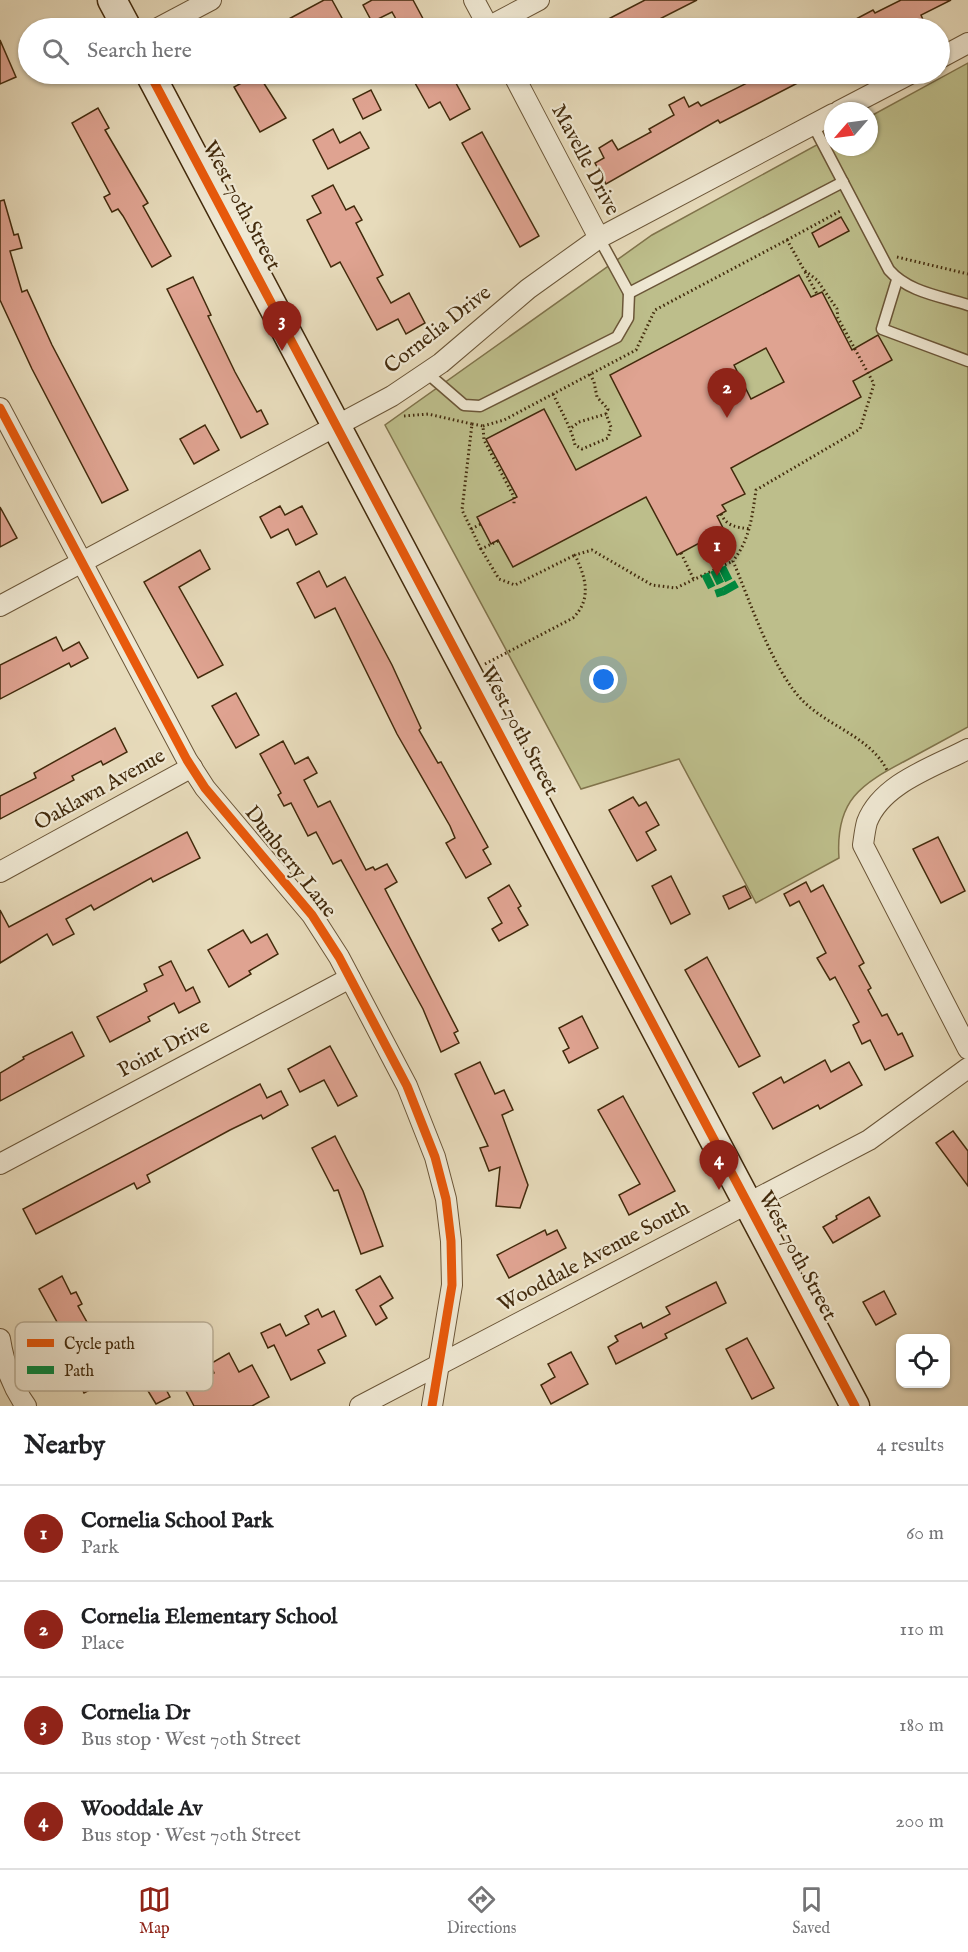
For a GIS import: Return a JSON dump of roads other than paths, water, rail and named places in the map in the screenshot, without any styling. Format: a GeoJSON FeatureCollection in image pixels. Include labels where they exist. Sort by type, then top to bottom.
{"type":"FeatureCollection","features":[{"type":"Feature","properties":{"kind":"street"},"geometry":{"type":"LineString","coordinates":[[112,0],[122,18]]}},
{"type":"Feature","properties":{"kind":"street"},"geometry":{"type":"LineString","coordinates":[[177,18],[211,0]]}},
{"type":"Feature","properties":{"kind":"street"},"geometry":{"type":"LineString","coordinates":[[474,0],[483,18]]}},
{"type":"Feature","properties":{"kind":"street"},"geometry":{"type":"LineString","coordinates":[[506,18],[538,0]]}},
{"type":"Feature","properties":{"kind":"street"},"geometry":{"type":"LineString","coordinates":[[950,52],[968,43]]}},
{"type":"Feature","properties":{"kind":"street","name":"West 70th Street"},"geometry":{"type":"LineString","coordinates":[[155,84],[855,1406]]}},
{"type":"Feature","properties":{"kind":"street","name":"Mavelle Drive"},"geometry":{"type":"LineString","coordinates":[[518,84],[599,238]]}},
{"type":"Feature","properties":{"kind":"street"},"geometry":{"type":"LineString","coordinates":[[856,102],[891,84]]}},
{"type":"Feature","properties":{"kind":"street","name":"Cornelia Drive"},"geometry":{"type":"LineString","coordinates":[[0,606],[336,425],[427,373],[528,289],[599,238],[824,119]]}},
{"type":"Feature","properties":{"kind":"street","name":"Dunberry Lane"},"geometry":{"type":"LineString","coordinates":[[0,408],[192,767],[205,788],[312,915],[350,978],[407,1086],[435,1157],[446,1198],[451,1241],[452,1285],[432,1406]]}},
{"type":"Feature","properties":{"kind":"street"},"geometry":{"type":"LineString","coordinates":[[968,749],[895,788],[879,803],[867,822],[863,845],[968,1049]]}},
{"type":"Feature","properties":{"kind":"street","name":"Oaklawn Avenue"},"geometry":{"type":"LineString","coordinates":[[0,872],[192,767]]}},
{"type":"Feature","properties":{"kind":"street","name":"Point Drive"},"geometry":{"type":"LineString","coordinates":[[0,1164],[350,978]]}},
{"type":"Feature","properties":{"kind":"street","name":"Wooddale Avenue South"},"geometry":{"type":"LineString","coordinates":[[360,1406],[869,1140],[968,1068]]}},
{"type":"Feature","properties":{"kind":"street"},"geometry":{"type":"LineString","coordinates":[[0,1339],[4,1360],[15,1390]]}},
{"type":"Feature","properties":{"kind":"street"},"geometry":{"type":"LineString","coordinates":[[15,1391],[26,1406]]}},
{"type":"Feature","properties":{"kind":"lane"},"geometry":{"type":"LineString","coordinates":[[813,125],[897,280],[906,286],[968,305]]}},
{"type":"Feature","properties":{"kind":"lane"},"geometry":{"type":"LineString","coordinates":[[629,293],[843,182]]}},
{"type":"Feature","properties":{"kind":"lane"},"geometry":{"type":"LineString","coordinates":[[427,373],[464,405],[480,406],[617,337],[628,318],[629,293],[599,238]]}},
{"type":"Feature","properties":{"kind":"lane"},"geometry":{"type":"LineString","coordinates":[[897,280],[882,329],[968,361]]}},
{"type":"Feature","properties":{"kind":"place","name":"Cornelia Dr"},"geometry":{"type":"Point","coordinates":[282,351]}},
{"type":"Feature","properties":{"kind":"place","name":"Cornelia Elementary School"},"geometry":{"type":"Point","coordinates":[727,418]}},
{"type":"Feature","properties":{"kind":"place","name":"Cornelia School Park"},"geometry":{"type":"Point","coordinates":[717,576]}},
{"type":"Feature","properties":{"kind":"place","name":"Wooddale Av"},"geometry":{"type":"Point","coordinates":[719,1190]}}]}
